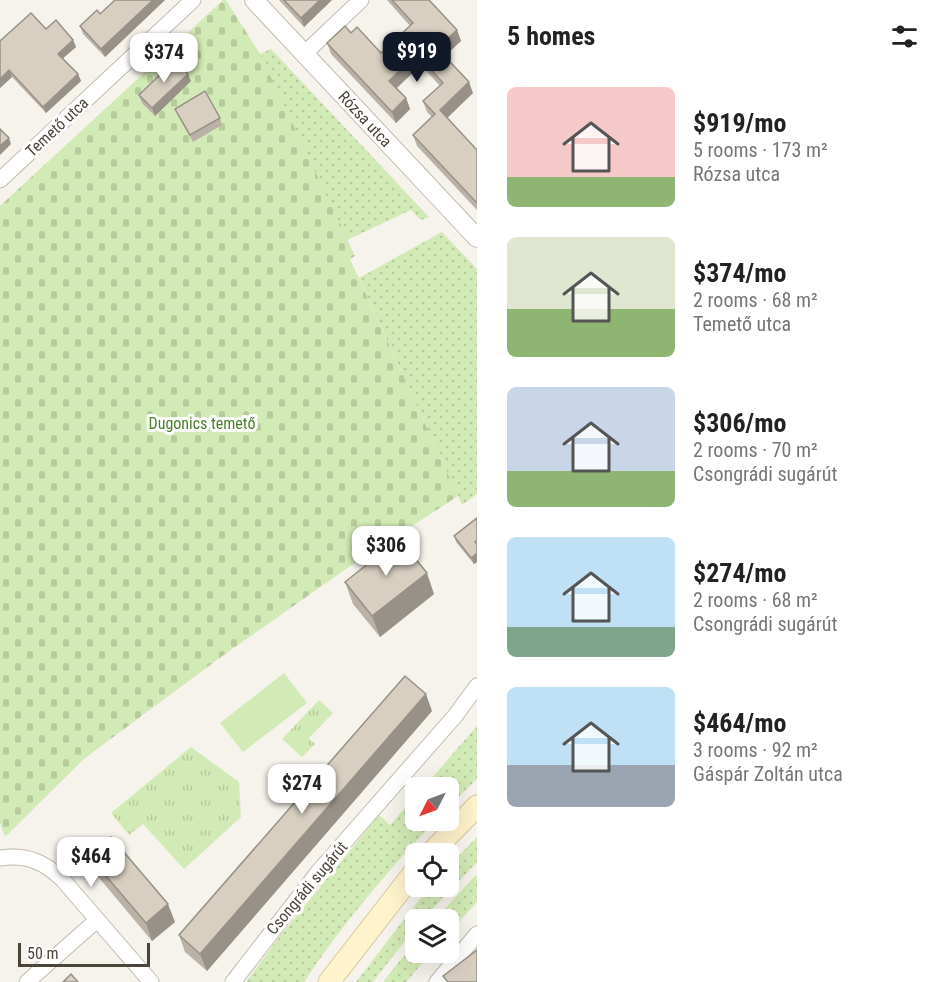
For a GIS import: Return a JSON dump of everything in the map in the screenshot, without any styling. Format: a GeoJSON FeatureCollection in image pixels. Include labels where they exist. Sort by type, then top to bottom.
{"type":"FeatureCollection","features":[{"type":"Feature","properties":{"kind":"main road"},"geometry":{"type":"LineString","coordinates":[[441,843],[477,806]]}},
{"type":"Feature","properties":{"kind":"main road"},"geometry":{"type":"LineString","coordinates":[[329,982],[405,884]]}},
{"type":"Feature","properties":{"kind":"street","name":"Temető utca"},"geometry":{"type":"LineString","coordinates":[[0,180],[193,0]]}},
{"type":"Feature","properties":{"kind":"street","name":"Rózsa utca"},"geometry":{"type":"LineString","coordinates":[[254,0],[477,238]]}},
{"type":"Feature","properties":{"kind":"street"},"geometry":{"type":"LineString","coordinates":[[304,54],[361,0]]}},
{"type":"Feature","properties":{"kind":"street","name":"Csongrádi sugárút"},"geometry":{"type":"LineString","coordinates":[[233,982],[319,872],[455,716],[477,686]]}},
{"type":"Feature","properties":{"kind":"street"},"geometry":{"type":"LineString","coordinates":[[0,858],[23,857],[49,867],[63,880],[151,982]]}},
{"type":"Feature","properties":{"kind":"street"},"geometry":{"type":"LineString","coordinates":[[27,982],[97,920]]}},
{"type":"Feature","properties":{"kind":"street"},"geometry":{"type":"LineString","coordinates":[[437,982],[477,934]]}},
{"type":"Feature","properties":{"kind":"green space","name":"Dugonics temető"},"geometry":{"type":"Polygon","coordinates":[[[223,0],[226,0],[260,54],[355,256],[350,259],[458,496],[343,571],[221,657],[85,758],[5,837],[0,823],[0,206],[223,0]]]}},
{"type":"Feature","properties":{"kind":"green space"},"geometry":{"type":"Polygon","coordinates":[[[271,49],[429,217],[421,220],[411,210],[347,240],[260,54],[271,49]]]}},
{"type":"Feature","properties":{"kind":"green space"},"geometry":{"type":"Polygon","coordinates":[[[442,232],[477,269],[477,494],[462,505],[359,278],[442,232]]]}},
{"type":"Feature","properties":{"kind":"green space"},"geometry":{"type":"Polygon","coordinates":[[[284,673],[307,703],[243,752],[220,723],[284,673]]]}},
{"type":"Feature","properties":{"kind":"green space"},"geometry":{"type":"Polygon","coordinates":[[[319,700],[333,713],[309,738],[315,744],[302,757],[282,739],[319,700]]]}},
{"type":"Feature","properties":{"kind":"green space"},"geometry":{"type":"Polygon","coordinates":[[[477,726],[477,779],[459,796],[459,777],[433,777],[477,726]]]}},
{"type":"Feature","properties":{"kind":"green space"},"geometry":{"type":"Polygon","coordinates":[[[191,747],[239,782],[241,817],[184,869],[143,824],[129,835],[111,813],[191,747]]]}},
{"type":"Feature","properties":{"kind":"green space"},"geometry":{"type":"Polygon","coordinates":[[[405,808],[405,831],[426,831],[415,843],[405,843],[405,854],[334,939],[304,982],[246,982],[280,936],[379,815],[390,825],[405,808]]]}},
{"type":"Feature","properties":{"kind":"green space"},"geometry":{"type":"Polygon","coordinates":[[[477,837],[477,862],[459,881],[459,856],[477,837]]]}},
{"type":"Feature","properties":{"kind":"green space"},"geometry":{"type":"Polygon","coordinates":[[[477,874],[477,902],[459,922],[459,909],[444,909],[456,897],[459,897],[459,893],[477,874]]]}},
{"type":"Feature","properties":{"kind":"green space"},"geometry":{"type":"Polygon","coordinates":[[[421,897],[444,897],[432,909],[412,909],[421,897]]]}},
{"type":"Feature","properties":{"kind":"green space"},"geometry":{"type":"Polygon","coordinates":[[[405,918],[405,941],[373,982],[356,982],[405,918]]]}},
{"type":"Feature","properties":{"kind":"green space"},"geometry":{"type":"Polygon","coordinates":[[[405,954],[405,963],[422,963],[406,982],[383,982],[405,954]]]}},
{"type":"Feature","properties":{"kind":"building"},"geometry":{"type":"Polygon","coordinates":[[[115,0],[153,0],[101,49],[80,26],[97,10],[100,14],[115,0]]]}},
{"type":"Feature","properties":{"kind":"building"},"geometry":{"type":"Polygon","coordinates":[[[284,0],[320,0],[301,18],[284,0]]]}},
{"type":"Feature","properties":{"kind":"building"},"geometry":{"type":"Polygon","coordinates":[[[392,0],[429,0],[457,30],[437,48],[469,82],[440,110],[477,150],[477,203],[413,135],[435,114],[423,101],[443,83],[417,54],[389,81],[406,98],[392,112],[327,43],[345,26],[351,33],[357,27],[381,53],[413,23],[392,0]]]}},
{"type":"Feature","properties":{"kind":"building"},"geometry":{"type":"Polygon","coordinates":[[[31,13],[46,29],[56,20],[73,40],[58,54],[78,74],[43,107],[9,70],[0,79],[0,41],[31,13]]]}},
{"type":"Feature","properties":{"kind":"building"},"geometry":{"type":"Polygon","coordinates":[[[175,60],[188,74],[152,108],[139,95],[175,60]]]}},
{"type":"Feature","properties":{"kind":"building"},"geometry":{"type":"Polygon","coordinates":[[[205,91],[220,118],[190,135],[175,109],[205,91]]]}},
{"type":"Feature","properties":{"kind":"building"},"geometry":{"type":"Polygon","coordinates":[[[0,129],[9,138],[0,146],[0,129]]]}},
{"type":"Feature","properties":{"kind":"building"},"geometry":{"type":"Polygon","coordinates":[[[477,518],[477,540],[475,542],[477,553],[471,558],[454,536],[477,518]]]}},
{"type":"Feature","properties":{"kind":"building"},"geometry":{"type":"Polygon","coordinates":[[[399,539],[427,573],[372,616],[345,582],[399,539]]]}},
{"type":"Feature","properties":{"kind":"building"},"geometry":{"type":"Polygon","coordinates":[[[405,676],[426,694],[200,954],[179,935],[405,676]]]}},
{"type":"Feature","properties":{"kind":"building"},"geometry":{"type":"Polygon","coordinates":[[[111,837],[168,904],[146,923],[89,856],[111,837]]]}},
{"type":"Feature","properties":{"kind":"building"},"geometry":{"type":"Polygon","coordinates":[[[477,950],[477,982],[448,982],[443,976],[477,950]]]}},
{"type":"Feature","properties":{"kind":"building"},"geometry":{"type":"Polygon","coordinates":[[[71,974],[78,982],[63,982],[71,974]]]}}]}
